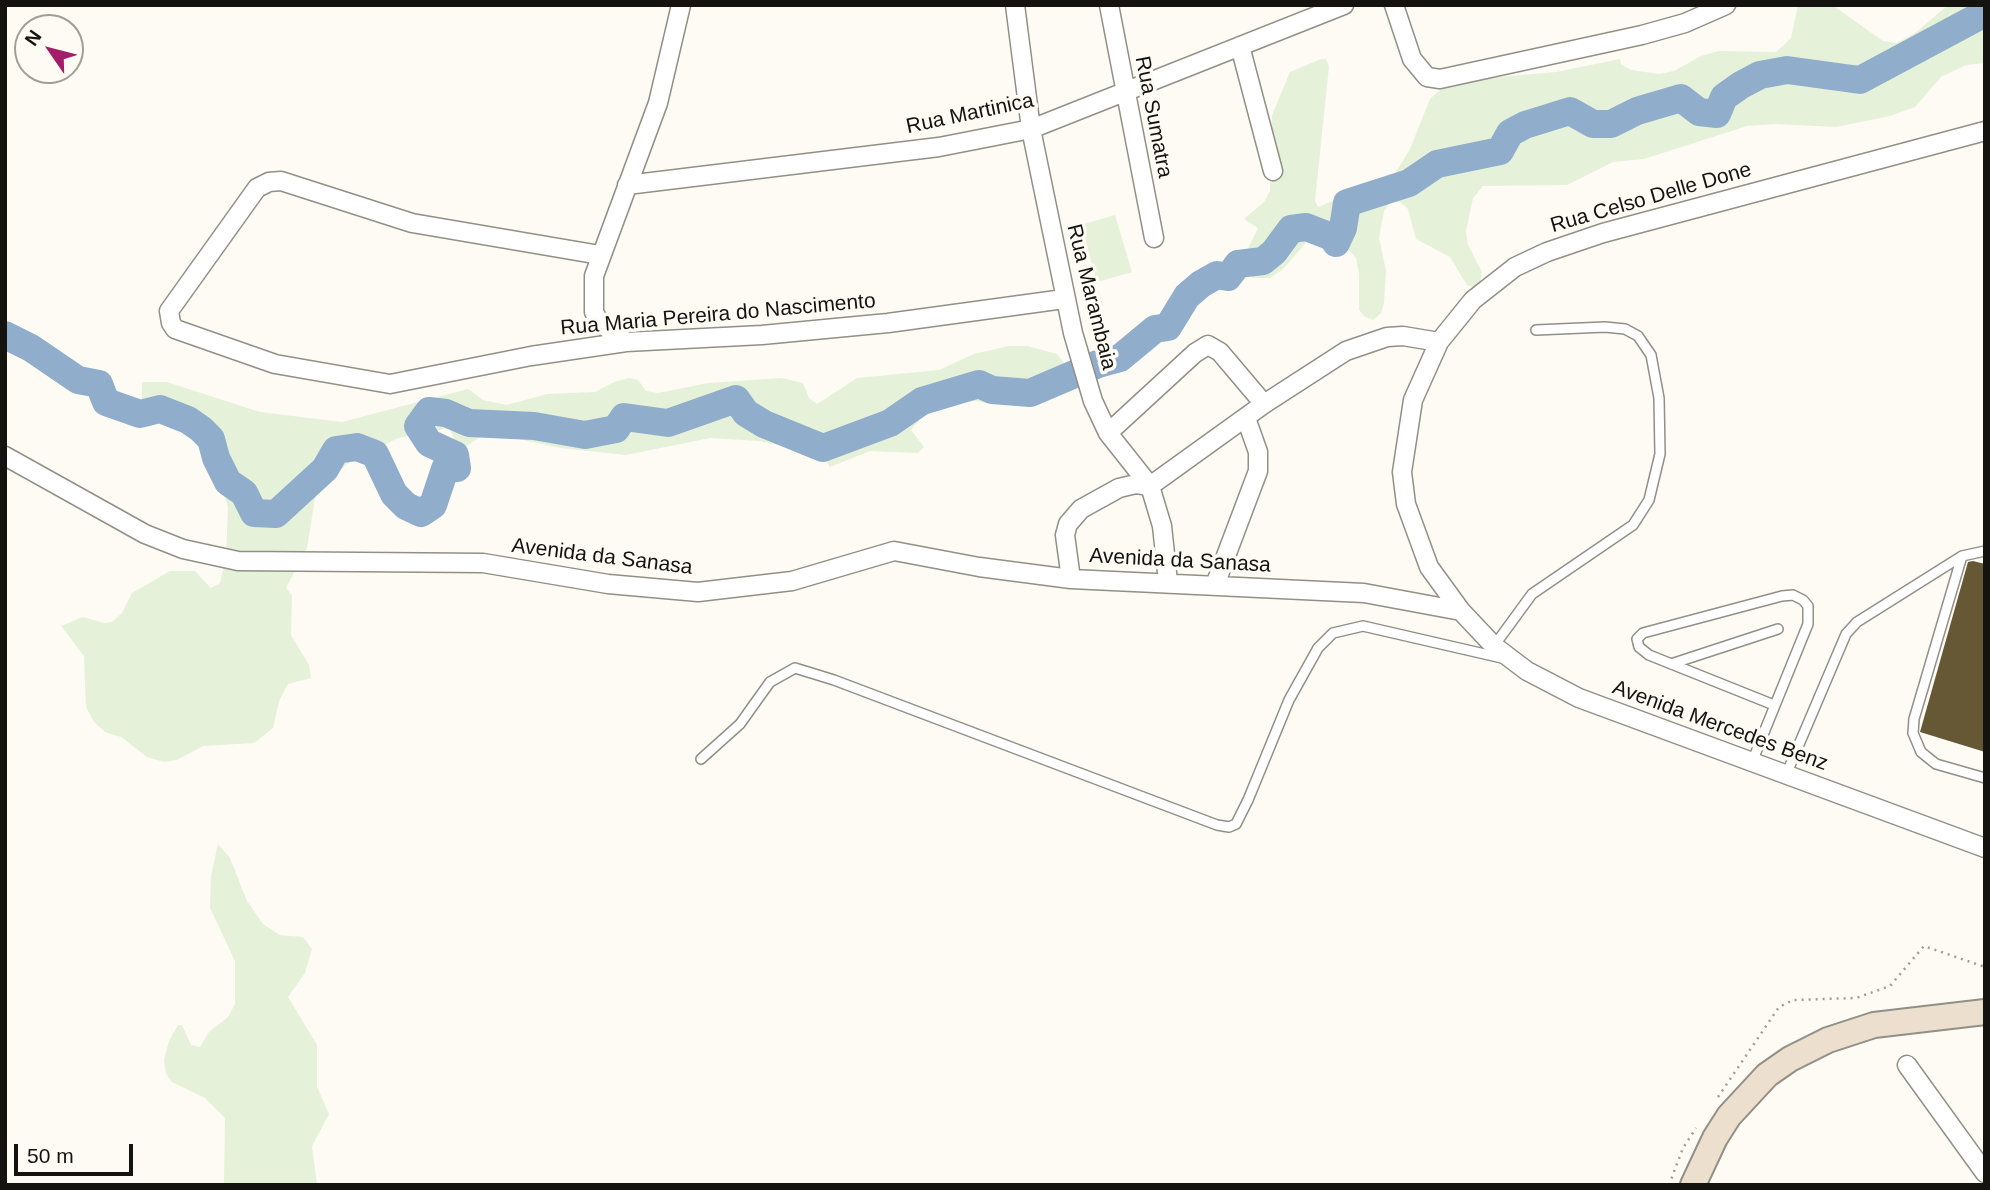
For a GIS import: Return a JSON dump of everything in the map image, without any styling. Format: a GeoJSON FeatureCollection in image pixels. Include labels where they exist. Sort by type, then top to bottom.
{"type":"FeatureCollection","features":[{"type":"Feature","properties":{"kind":"main road"},"geometry":{"type":"LineString","coordinates":[[1693,1185],[1715,1138],[1729,1116],[1767,1075],[1790,1059],[1828,1040],[1874,1025],[1985,1012]]}},
{"type":"Feature","properties":{"kind":"street"},"geometry":{"type":"LineString","coordinates":[[626,342],[599,322],[594,312],[594,276],[658,103],[681,5]]}},
{"type":"Feature","properties":{"kind":"street","name":"Rua Marambaia"},"geometry":{"type":"LineString","coordinates":[[1016,5],[1031,129],[1064,299],[1093,401],[1108,433],[1150,486],[1162,526],[1168,582]]}},
{"type":"Feature","properties":{"kind":"street","name":"Rua Sumatra"},"geometry":{"type":"LineString","coordinates":[[1109,5],[1154,238]]}},
{"type":"Feature","properties":{"kind":"street","name":"Rua Martinica"},"geometry":{"type":"LineString","coordinates":[[628,186],[939,147],[1031,129],[1240,46],[1313,10],[1344,5]]}},
{"type":"Feature","properties":{"kind":"street"},"geometry":{"type":"LineString","coordinates":[[1394,5],[1412,59],[1427,77],[1440,79],[1642,35],[1685,23],[1726,5]]}},
{"type":"Feature","properties":{"kind":"street"},"geometry":{"type":"LineString","coordinates":[[1240,46],[1273,171]]}},
{"type":"Feature","properties":{"kind":"street","name":"Rua Celso Delle Done"},"geometry":{"type":"LineString","coordinates":[[1461,611],[1429,567],[1415,536],[1406,504],[1402,472],[1413,400],[1439,342],[1473,300],[1493,282],[1546,251],[1603,233],[1985,131]]}},
{"type":"Feature","properties":{"kind":"street","name":"Rua Maria Pereira do Nascimento"},"geometry":{"type":"LineString","coordinates":[[600,255],[412,223],[281,181],[269,182],[257,188],[169,312],[175,329],[275,363],[390,384],[531,356],[626,342],[790,332],[1064,299]]}},
{"type":"Feature","properties":{"kind":"street"},"geometry":{"type":"LineString","coordinates":[[1071,579],[1065,535],[1076,513],[1119,488],[1136,484],[1150,486],[1264,404],[1346,351],[1365,342],[1403,336],[1439,342]]}},
{"type":"Feature","properties":{"kind":"street"},"geometry":{"type":"LineString","coordinates":[[1108,433],[1195,353],[1208,345],[1220,352],[1264,404]]}},
{"type":"Feature","properties":{"kind":"street"},"geometry":{"type":"LineString","coordinates":[[1215,585],[1258,471],[1258,452],[1246,418]]}},
{"type":"Feature","properties":{"kind":"street","name":"Avenida da Sanasa"},"geometry":{"type":"LineString","coordinates":[[5,456],[145,534],[183,549],[238,561],[483,564],[608,584],[698,593],[792,581],[894,551],[979,568],[1071,579],[1364,593],[1461,611]]}},
{"type":"Feature","properties":{"kind":"street","name":"Avenida Mercedes Benz"},"geometry":{"type":"LineString","coordinates":[[1461,611],[1511,660],[1579,698],[1985,848]]}},
{"type":"Feature","properties":{"kind":"street"},"geometry":{"type":"LineString","coordinates":[[1907,1065],[1985,1173]]}},
{"type":"Feature","properties":{"kind":"lane"},"geometry":{"type":"LineString","coordinates":[[1494,646],[1532,593],[1633,525],[1649,500],[1660,454],[1659,398],[1651,355],[1639,336],[1625,329],[1605,327],[1536,330]]}},
{"type":"Feature","properties":{"kind":"lane"},"geometry":{"type":"LineString","coordinates":[[1786,775],[1846,634],[1857,622],[1962,556],[1985,551]]}},
{"type":"Feature","properties":{"kind":"lane"},"geometry":{"type":"LineString","coordinates":[[1962,556],[1914,719],[1913,733],[1921,752],[1936,764],[1985,778]]}},
{"type":"Feature","properties":{"kind":"lane"},"geometry":{"type":"LineString","coordinates":[[1752,762],[1808,624],[1808,606],[1793,595],[1640,635],[1639,648],[1671,664],[1774,705]]}},
{"type":"Feature","properties":{"kind":"lane"},"geometry":{"type":"LineString","coordinates":[[701,760],[740,724],[771,682],[795,668],[834,680],[1205,821],[1229,827],[1236,824],[1248,800],[1289,700],[1318,648],[1333,633],[1363,626],[1511,660]]}},
{"type":"Feature","properties":{"kind":"lane"},"geometry":{"type":"LineString","coordinates":[[1671,664],[1778,629]]}},
{"type":"Feature","properties":{"kind":"green space"},"geometry":{"type":"Polygon","coordinates":[[[1798,5],[1832,5],[1883,41],[1897,43],[1915,33],[1948,5],[1985,5],[1985,63],[1966,65],[1941,77],[1915,107],[1890,116],[1836,127],[1775,124],[1747,126],[1644,159],[1613,162],[1567,185],[1483,186],[1473,198],[1466,231],[1468,245],[1482,272],[1476,288],[1467,285],[1450,257],[1416,239],[1408,209],[1400,202],[1392,200],[1384,211],[1379,238],[1386,271],[1384,303],[1381,313],[1373,320],[1365,317],[1359,310],[1356,258],[1345,246],[1332,238],[1320,234],[1311,237],[1283,269],[1270,278],[1253,278],[1243,271],[1243,259],[1258,228],[1244,219],[1264,202],[1270,191],[1272,115],[1290,72],[1321,59],[1326,59],[1329,66],[1315,201],[1318,207],[1393,177],[1410,149],[1430,99],[1444,86],[1476,79],[1556,72],[1620,59],[1621,64],[1631,70],[1659,74],[1674,71],[1701,56],[1719,51],[1776,52],[1791,38],[1798,5]]]}},
{"type":"Feature","properties":{"kind":"green space"},"geometry":{"type":"Polygon","coordinates":[[[1115,215],[1132,272],[1097,282],[1081,225],[1115,215]]]}},
{"type":"Feature","properties":{"kind":"green space"},"geometry":{"type":"Polygon","coordinates":[[[1096,284],[1103,305],[1090,310],[1083,289],[1096,284]]]}},
{"type":"Feature","properties":{"kind":"green space"},"geometry":{"type":"Polygon","coordinates":[[[1009,346],[1028,346],[1057,354],[1064,363],[1062,382],[1040,393],[994,404],[974,401],[956,403],[923,416],[911,430],[924,447],[918,453],[870,451],[830,467],[821,454],[759,441],[710,438],[626,455],[560,448],[487,432],[467,446],[456,442],[449,428],[398,438],[350,462],[330,478],[315,498],[307,548],[286,588],[292,595],[291,635],[309,665],[311,678],[288,684],[279,701],[273,728],[254,743],[203,746],[177,760],[164,762],[147,757],[121,737],[105,732],[94,722],[86,707],[84,656],[61,626],[83,617],[104,623],[112,622],[122,613],[132,593],[170,571],[195,571],[211,588],[220,583],[226,557],[228,507],[211,454],[188,434],[142,407],[142,382],[167,382],[260,412],[342,422],[468,389],[483,400],[507,405],[547,394],[595,392],[629,378],[638,380],[646,391],[658,393],[708,383],[782,378],[803,383],[809,398],[817,404],[857,378],[939,370],[974,354],[1009,346]]]}},
{"type":"Feature","properties":{"kind":"green space"},"geometry":{"type":"Polygon","coordinates":[[[218,844],[230,858],[247,901],[263,924],[280,935],[303,937],[312,949],[305,973],[288,997],[317,1045],[317,1087],[329,1114],[312,1146],[317,1185],[224,1185],[225,1118],[205,1098],[172,1082],[166,1074],[164,1060],[169,1041],[178,1025],[182,1025],[191,1045],[200,1047],[209,1032],[228,1017],[235,1004],[235,961],[210,908],[211,876],[218,844]]]}},
{"type":"Feature","properties":{"kind":"building"},"geometry":{"type":"Polygon","coordinates":[[[1968,562],[1985,564],[1985,752],[1920,732],[1968,562]]]}},
{"type":"Feature","properties":{"kind":"waterway"},"geometry":{"type":"LineString","coordinates":[[5,335],[31,348],[78,380],[99,384],[106,402],[140,414],[160,409],[188,420],[201,429],[211,439],[216,458],[228,482],[244,493],[254,513],[276,514],[325,469],[336,450],[357,447],[375,454],[394,494],[406,506],[421,513],[433,505],[445,469],[457,468],[455,455],[429,443],[418,426],[429,411],[446,413],[469,423],[534,426],[585,435],[616,429],[624,417],[668,423],[736,399],[746,413],[764,424],[823,448],[890,423],[922,401],[979,384],[992,390],[1030,393],[1098,364],[1120,358],[1155,329],[1168,327],[1187,296],[1201,284],[1217,275],[1228,277],[1238,264],[1263,261],[1274,252],[1291,229],[1306,227],[1332,237],[1336,243],[1343,228],[1347,203],[1409,183],[1437,164],[1500,151],[1510,133],[1525,125],[1570,111],[1593,124],[1611,124],[1637,111],[1681,98],[1699,112],[1717,114],[1724,97],[1741,85],[1760,75],[1787,70],[1860,80],[1985,13]]}}]}
